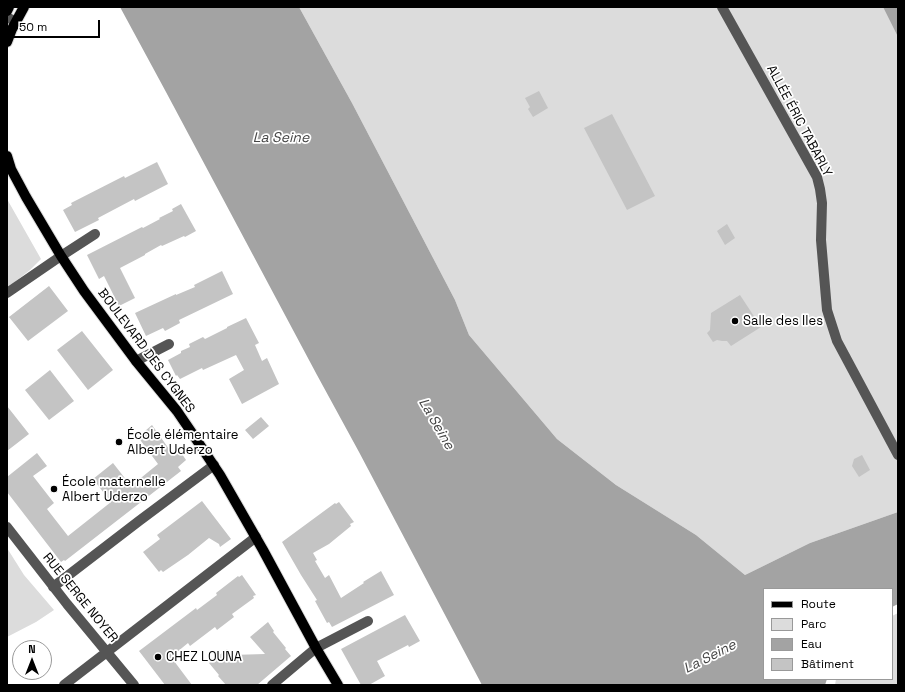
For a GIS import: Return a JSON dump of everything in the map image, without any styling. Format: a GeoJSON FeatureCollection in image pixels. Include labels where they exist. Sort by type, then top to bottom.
{"type":"FeatureCollection","features":[{"type":"Feature","properties":{"kind":"main road"},"geometry":{"type":"LineString","coordinates":[[7,11],[9,7]]}},
{"type":"Feature","properties":{"kind":"main road"},"geometry":{"type":"LineString","coordinates":[[7,42],[12,19],[21,8]]}},
{"type":"Feature","properties":{"kind":"main road","name":"BOULEVARD DES CYGNES"},"geometry":{"type":"LineString","coordinates":[[7,156],[20,188],[84,291],[136,361],[177,411],[214,465],[256,537],[316,648],[338,685]]}},
{"type":"Feature","properties":{"kind":"street","name":"ALLÉE ÉRIC TABARLY"},"geometry":{"type":"LineString","coordinates":[[722,7],[817,177],[822,203],[821,240],[827,310],[837,341],[898,455]]}},
{"type":"Feature","properties":{"kind":"street"},"geometry":{"type":"LineString","coordinates":[[7,293],[95,234]]}},
{"type":"Feature","properties":{"kind":"street"},"geometry":{"type":"LineString","coordinates":[[136,361],[169,344]]}},
{"type":"Feature","properties":{"kind":"street"},"geometry":{"type":"LineString","coordinates":[[54,587],[214,465]]}},
{"type":"Feature","properties":{"kind":"street","name":"RUE SERGE NOYER"},"geometry":{"type":"LineString","coordinates":[[7,527],[134,685]]}},
{"type":"Feature","properties":{"kind":"street"},"geometry":{"type":"LineString","coordinates":[[64,685],[256,537]]}},
{"type":"Feature","properties":{"kind":"street"},"geometry":{"type":"LineString","coordinates":[[272,685],[316,648],[368,620]]}},
{"type":"Feature","properties":{"kind":"green space"},"geometry":{"type":"Polygon","coordinates":[[[299,7],[883,7],[898,37],[898,512],[810,543],[745,575],[696,535],[616,485],[557,439],[469,335],[455,300],[352,103],[299,7]]]}},
{"type":"Feature","properties":{"kind":"green space"},"geometry":{"type":"Polygon","coordinates":[[[7,199],[41,259],[30,270],[7,288],[7,199]]]}},
{"type":"Feature","properties":{"kind":"green space"},"geometry":{"type":"Polygon","coordinates":[[[7,548],[24,575],[54,610],[36,622],[7,637],[7,548]]]}},
{"type":"Feature","properties":{"kind":"green space"},"geometry":{"type":"Polygon","coordinates":[[[898,613],[898,685],[835,685],[836,680],[893,680],[893,616],[898,613]]]}},
{"type":"Feature","properties":{"kind":"water","name":"La Seine"},"geometry":{"type":"Polygon","coordinates":[[[120,7],[299,7],[352,103],[455,300],[469,335],[557,439],[616,485],[696,535],[745,575],[810,543],[898,512],[898,604],[893,606],[893,588],[763,588],[763,680],[827,680],[825,685],[482,685],[120,7]]]}},
{"type":"Feature","properties":{"kind":"water"},"geometry":{"type":"Polygon","coordinates":[[[883,7],[898,7],[898,37],[883,7]]]}},
{"type":"Feature","properties":{"kind":"building"},"geometry":{"type":"Polygon","coordinates":[[[539,91],[548,108],[533,117],[528,109],[530,107],[525,98],[539,91]]]}},
{"type":"Feature","properties":{"kind":"building"},"geometry":{"type":"Polygon","coordinates":[[[612,114],[655,196],[627,210],[584,128],[612,114]]]}},
{"type":"Feature","properties":{"kind":"building"},"geometry":{"type":"Polygon","coordinates":[[[157,162],[168,184],[135,201],[134,199],[98,218],[99,220],[75,232],[63,210],[72,205],[71,203],[124,176],[125,178],[157,162]]]}},
{"type":"Feature","properties":{"kind":"building"},"geometry":{"type":"Polygon","coordinates":[[[181,204],[196,231],[185,237],[184,236],[162,246],[161,245],[120,268],[135,298],[119,306],[104,276],[99,279],[87,255],[160,219],[159,218],[173,211],[172,209],[181,204]]]}},
{"type":"Feature","properties":{"kind":"building"},"geometry":{"type":"Polygon","coordinates":[[[727,224],[735,238],[725,245],[717,231],[727,224]]]}},
{"type":"Feature","properties":{"kind":"building"},"geometry":{"type":"Polygon","coordinates":[[[222,271],[233,294],[179,320],[180,323],[165,331],[163,328],[146,336],[135,313],[195,287],[194,285],[222,271]]]}},
{"type":"Feature","properties":{"kind":"building"},"geometry":{"type":"Polygon","coordinates":[[[49,286],[68,311],[28,341],[9,317],[49,286]]]}},
{"type":"Feature","properties":{"kind":"building","name":"Salle des Iles"},"geometry":{"type":"Polygon","coordinates":[[[740,295],[761,327],[731,346],[727,341],[717,340],[713,342],[707,333],[710,330],[711,313],[740,295]]]}},
{"type":"Feature","properties":{"kind":"building"},"geometry":{"type":"Polygon","coordinates":[[[246,318],[259,343],[255,345],[262,361],[267,358],[279,384],[242,404],[229,379],[244,370],[236,355],[203,370],[202,368],[180,379],[177,375],[176,376],[168,360],[190,347],[189,344],[203,337],[205,339],[246,318]]]}},
{"type":"Feature","properties":{"kind":"building"},"geometry":{"type":"Polygon","coordinates":[[[82,331],[113,370],[88,390],[57,350],[82,331]]]}},
{"type":"Feature","properties":{"kind":"building"},"geometry":{"type":"Polygon","coordinates":[[[50,370],[74,401],[49,420],[25,390],[50,370]]]}},
{"type":"Feature","properties":{"kind":"building"},"geometry":{"type":"Polygon","coordinates":[[[7,406],[29,434],[7,451],[7,406]]]}},
{"type":"Feature","properties":{"kind":"building"},"geometry":{"type":"Polygon","coordinates":[[[261,417],[269,426],[253,439],[245,430],[261,417]]]}},
{"type":"Feature","properties":{"kind":"building"},"geometry":{"type":"Polygon","coordinates":[[[152,425],[174,456],[180,451],[186,460],[178,467],[181,471],[65,561],[64,560],[61,562],[7,492],[7,477],[37,453],[47,466],[33,476],[54,503],[47,509],[68,536],[111,502],[93,479],[113,463],[131,486],[158,464],[138,437],[152,425]]]}},
{"type":"Feature","properties":{"kind":"building"},"geometry":{"type":"Polygon","coordinates":[[[862,455],[870,470],[859,477],[852,466],[854,459],[862,455]]]}},
{"type":"Feature","properties":{"kind":"building"},"geometry":{"type":"Polygon","coordinates":[[[202,501],[231,539],[220,547],[219,544],[209,538],[163,572],[161,570],[159,572],[143,552],[160,539],[157,535],[202,501]]]}},
{"type":"Feature","properties":{"kind":"building"},"geometry":{"type":"Polygon","coordinates":[[[339,502],[354,522],[329,544],[313,553],[317,560],[315,561],[325,578],[329,575],[341,598],[381,571],[394,595],[332,627],[329,622],[327,623],[315,601],[317,600],[282,542],[335,503],[336,504],[339,502]]]}},
{"type":"Feature","properties":{"kind":"building"},"geometry":{"type":"Polygon","coordinates":[[[242,575],[256,595],[253,596],[254,598],[232,614],[234,617],[217,630],[215,627],[190,646],[188,643],[171,657],[192,685],[165,685],[139,651],[196,608],[197,610],[217,595],[216,593],[238,576],[239,577],[242,575]]]}},
{"type":"Feature","properties":{"kind":"building"},"geometry":{"type":"Polygon","coordinates":[[[405,615],[420,641],[409,647],[408,645],[377,661],[385,676],[369,685],[361,685],[341,649],[405,615]]]}},
{"type":"Feature","properties":{"kind":"building"},"geometry":{"type":"Polygon","coordinates":[[[268,622],[274,631],[273,632],[291,656],[257,685],[226,685],[209,663],[227,649],[231,655],[265,654],[250,637],[268,622]]]}},
{"type":"Feature","properties":{"kind":"place","name":"Salle des Iles"},"geometry":{"type":"Point","coordinates":[735,321]}},
{"type":"Feature","properties":{"kind":"place","name":"École élémentaire Albert Uderzo"},"geometry":{"type":"Point","coordinates":[119,442]}},
{"type":"Feature","properties":{"kind":"place","name":"École maternelle Albert Uderzo"},"geometry":{"type":"Point","coordinates":[54,489]}},
{"type":"Feature","properties":{"kind":"place","name":"CHEZ LOUNA"},"geometry":{"type":"Point","coordinates":[158,657]}}]}
